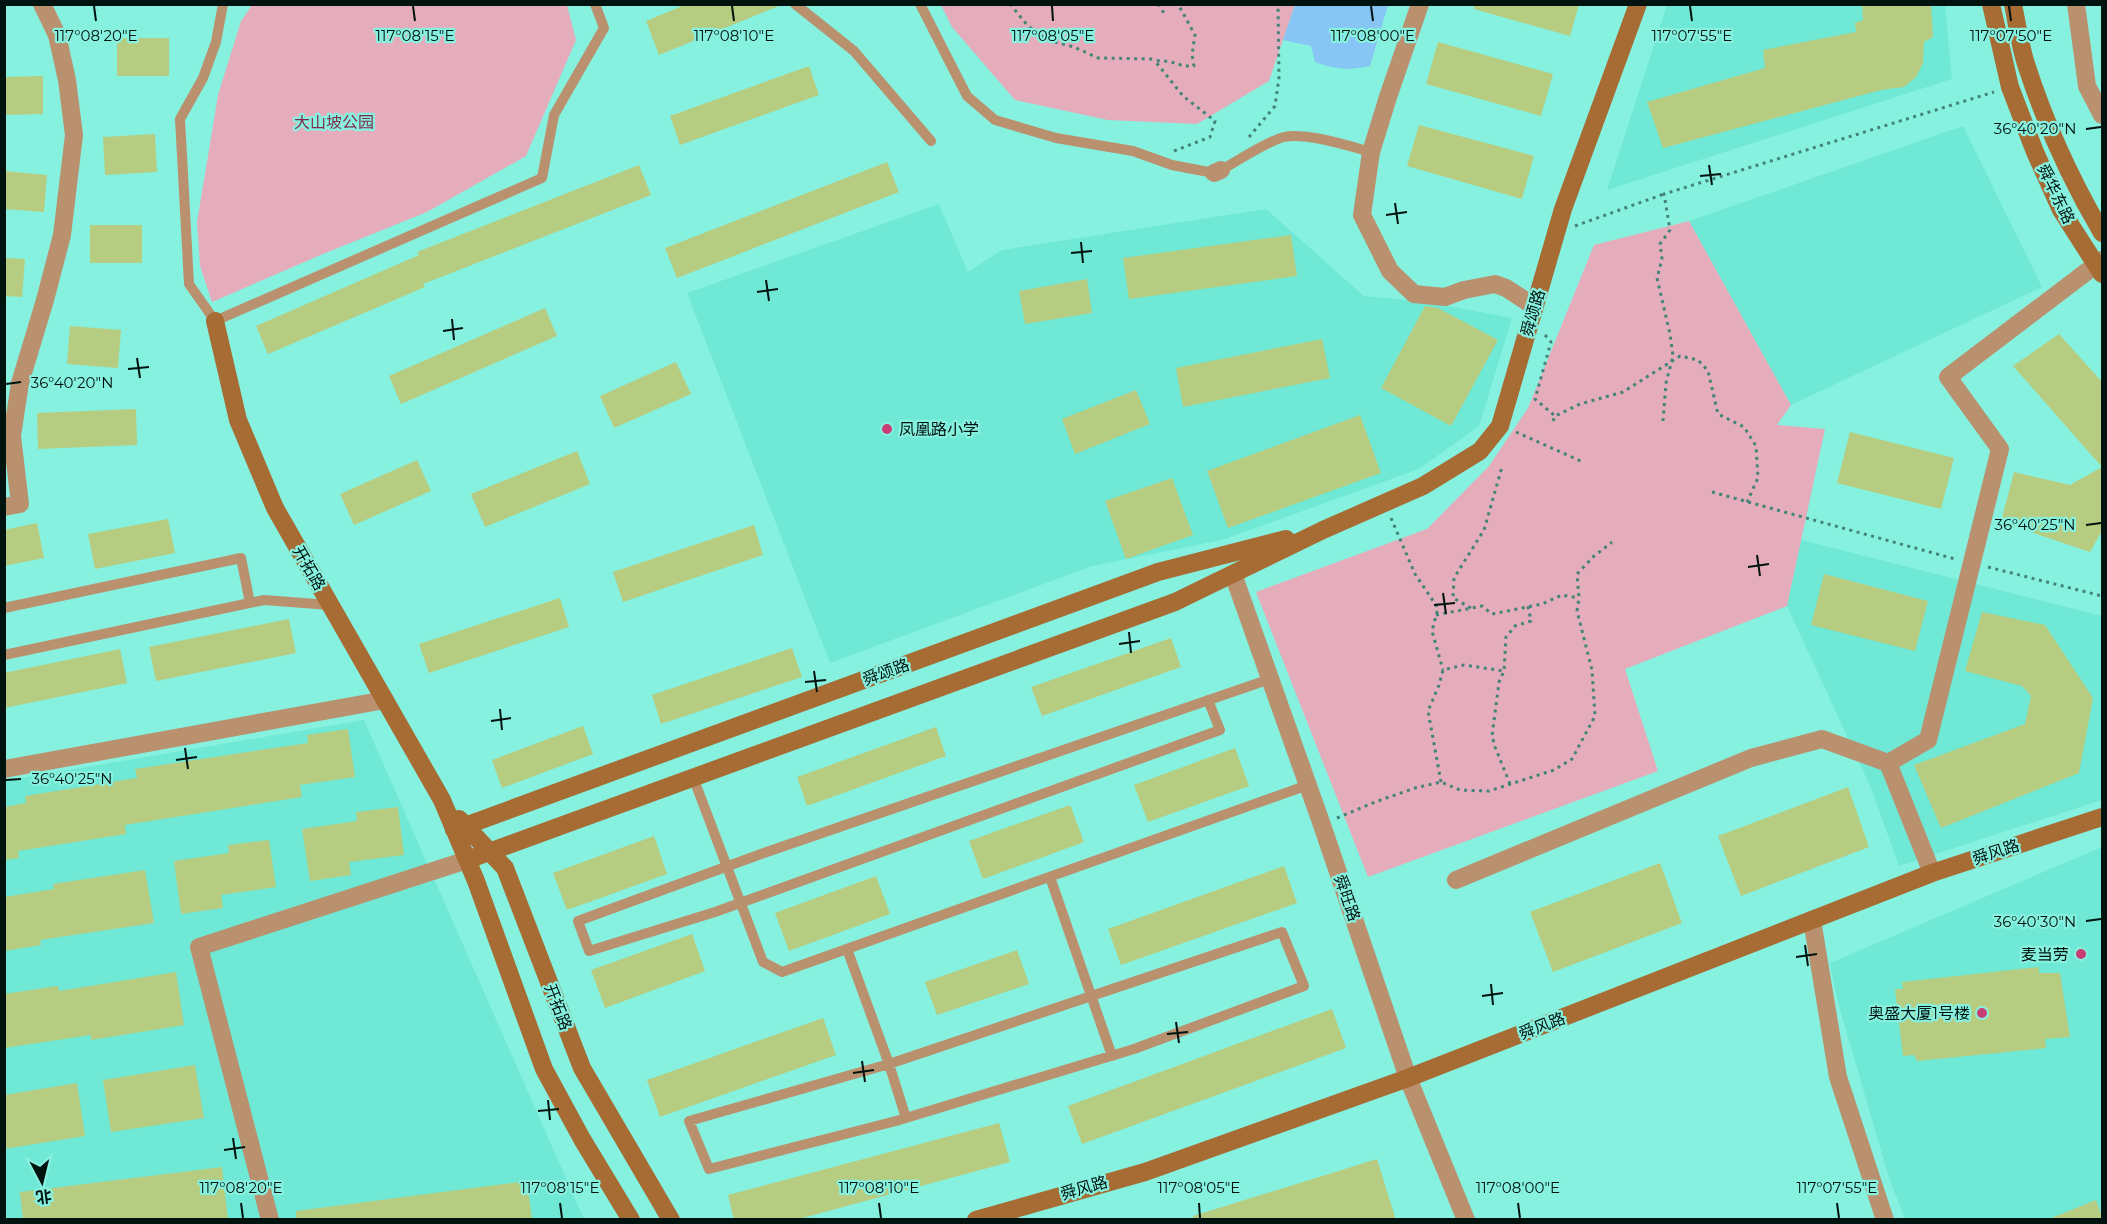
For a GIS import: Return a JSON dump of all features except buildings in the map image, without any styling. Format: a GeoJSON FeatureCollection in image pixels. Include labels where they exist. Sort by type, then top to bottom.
{"type":"FeatureCollection","features":[{"type":"Feature","properties":{"kind":"main road","name":"舜颂路"},"geometry":{"type":"LineString","coordinates":[[467,860],[1175,602],[1323,530],[1423,486],[1480,451],[1500,426],[1557,232],[1638,4]]}},
{"type":"Feature","properties":{"kind":"main road","name":"舜华东路"},"geometry":{"type":"LineString","coordinates":[[1991,4],[2010,87],[2061,210],[2100,266]]}},
{"type":"Feature","properties":{"kind":"main road","name":"舜华东路"},"geometry":{"type":"LineString","coordinates":[[2013,4],[2025,63],[2057,145],[2079,195],[2103,233]]}},
{"type":"Feature","properties":{"kind":"main road","name":"开拓路"},"geometry":{"type":"LineString","coordinates":[[215,321],[238,420],[275,508],[442,800],[460,828],[505,868],[582,1068],[671,1220]]}},
{"type":"Feature","properties":{"kind":"main road","name":"舜颂路"},"geometry":{"type":"LineString","coordinates":[[460,828],[1158,572],[1323,530]]}},
{"type":"Feature","properties":{"kind":"main road","name":"舜风路"},"geometry":{"type":"LineString","coordinates":[[976,1220],[1145,1172],[1408,1078],[1932,873],[2103,817]]}},
{"type":"Feature","properties":{"kind":"main road","name":"开拓路"},"geometry":{"type":"LineString","coordinates":[[460,828],[467,860],[544,1069],[582,1139],[631,1220]]}},
{"type":"Feature","properties":{"kind":"street"},"geometry":{"type":"LineString","coordinates":[[4,507],[20,504],[12,436],[20,383],[62,235],[74,135],[67,80],[57,35],[42,4]]}},
{"type":"Feature","properties":{"kind":"street"},"geometry":{"type":"LineString","coordinates":[[1420,4],[1371,152],[1362,214],[1390,271],[1414,294],[1445,297],[1464,290],[1495,284],[1506,288],[1533,314]]}},
{"type":"Feature","properties":{"kind":"street"},"geometry":{"type":"LineString","coordinates":[[2076,4],[2087,86],[2103,115]]}},
{"type":"Feature","properties":{"kind":"street"},"geometry":{"type":"LineString","coordinates":[[1888,763],[1928,740],[2001,449],[1948,376],[2100,266]]}},
{"type":"Feature","properties":{"kind":"street","name":"舜旺路"},"geometry":{"type":"LineString","coordinates":[[1233,574],[1323,825],[1408,1078],[1466,1220]]}},
{"type":"Feature","properties":{"kind":"street"},"geometry":{"type":"LineString","coordinates":[[4,769],[385,700]]}},
{"type":"Feature","properties":{"kind":"street"},"geometry":{"type":"LineString","coordinates":[[1456,880],[1751,758],[1822,739],[1888,763],[1932,873]]}},
{"type":"Feature","properties":{"kind":"street"},"geometry":{"type":"LineString","coordinates":[[270,1220],[199,947],[467,860]]}},
{"type":"Feature","properties":{"kind":"street"},"geometry":{"type":"LineString","coordinates":[[1812,920],[1838,1077],[1885,1220]]}},
{"type":"Feature","properties":{"kind":"lane"},"geometry":{"type":"LineString","coordinates":[[223,4],[216,42],[203,78],[180,119],[189,284],[215,321],[542,178],[554,115],[604,28],[595,4]]}},
{"type":"Feature","properties":{"kind":"lane"},"geometry":{"type":"LineString","coordinates":[[795,4],[854,51],[931,141]]}},
{"type":"Feature","properties":{"kind":"lane"},"geometry":{"type":"LineString","coordinates":[[920,4],[967,96],[994,120],[1056,138],[1133,151],[1174,166],[1218,171],[1284,137],[1333,141],[1371,152]]}},
{"type":"Feature","properties":{"kind":"lane"},"geometry":{"type":"LineString","coordinates":[[4,608],[241,558],[250,603]]}},
{"type":"Feature","properties":{"kind":"lane"},"geometry":{"type":"LineString","coordinates":[[4,655],[264,600],[330,605]]}},
{"type":"Feature","properties":{"kind":"lane"},"geometry":{"type":"LineString","coordinates":[[1208,700],[1220,730],[740,903],[589,951],[578,921],[727,867],[1208,700],[1270,679]]}},
{"type":"Feature","properties":{"kind":"lane"},"geometry":{"type":"LineString","coordinates":[[693,777],[763,962],[782,972],[1308,785]]}},
{"type":"Feature","properties":{"kind":"lane"},"geometry":{"type":"LineString","coordinates":[[1050,877],[1112,1056]]}},
{"type":"Feature","properties":{"kind":"lane"},"geometry":{"type":"LineString","coordinates":[[1282,932],[1304,987],[1112,1056],[906,1118],[709,1168],[688,1121],[889,1064],[1091,996],[1282,932]]}},
{"type":"Feature","properties":{"kind":"lane"},"geometry":{"type":"LineString","coordinates":[[847,949],[906,1118]]}},
{"type":"Feature","properties":{"kind":"path"},"geometry":{"type":"LineString","coordinates":[[1010,4],[1028,26],[1047,40],[1074,47],[1098,58],[1168,59],[1178,65],[1194,66],[1192,55],[1195,35],[1178,4]]}},
{"type":"Feature","properties":{"kind":"path"},"geometry":{"type":"LineString","coordinates":[[1158,4],[1164,13]]}},
{"type":"Feature","properties":{"kind":"path"},"geometry":{"type":"LineString","coordinates":[[1244,141],[1275,106],[1279,78],[1278,4]]}},
{"type":"Feature","properties":{"kind":"path"},"geometry":{"type":"LineString","coordinates":[[1168,59],[1155,60],[1183,96],[1215,121],[1210,136],[1175,149],[1171,156],[1174,166]]}},
{"type":"Feature","properties":{"kind":"path"},"geometry":{"type":"LineString","coordinates":[[1557,232],[1664,194],[2010,87]]}},
{"type":"Feature","properties":{"kind":"path"},"geometry":{"type":"LineString","coordinates":[[1663,421],[1666,383],[1673,356],[1657,278],[1662,259],[1660,244],[1670,230],[1664,194]]}},
{"type":"Feature","properties":{"kind":"path"},"geometry":{"type":"LineString","coordinates":[[1533,314],[1551,342],[1535,399],[1555,416]]}},
{"type":"Feature","properties":{"kind":"path"},"geometry":{"type":"LineString","coordinates":[[1553,421],[1555,416],[1580,404],[1623,392],[1680,356],[1698,360],[1708,371],[1718,414],[1744,427],[1756,446],[1758,477],[1747,502]]}},
{"type":"Feature","properties":{"kind":"path"},"geometry":{"type":"LineString","coordinates":[[1500,426],[1583,462]]}},
{"type":"Feature","properties":{"kind":"path"},"geometry":{"type":"LineString","coordinates":[[1471,608],[1453,598],[1454,578],[1484,530],[1502,467]]}},
{"type":"Feature","properties":{"kind":"path"},"geometry":{"type":"LineString","coordinates":[[1712,492],[2103,596]]}},
{"type":"Feature","properties":{"kind":"path"},"geometry":{"type":"LineString","coordinates":[[1384,503],[1415,574],[1438,608],[1432,631],[1443,670],[1428,711],[1441,782]]}},
{"type":"Feature","properties":{"kind":"path"},"geometry":{"type":"LineString","coordinates":[[1323,825],[1375,802],[1415,788],[1441,782],[1461,790],[1489,791],[1554,770],[1572,759],[1595,716],[1592,670],[1577,611],[1579,598],[1577,574],[1593,556],[1612,542]]}},
{"type":"Feature","properties":{"kind":"path"},"geometry":{"type":"LineString","coordinates":[[1436,615],[1482,606],[1492,614],[1542,604],[1562,595],[1579,598]]}},
{"type":"Feature","properties":{"kind":"path"},"geometry":{"type":"LineString","coordinates":[[1510,784],[1492,736],[1499,682],[1504,671],[1506,637],[1515,626],[1532,621],[1528,606]]}},
{"type":"Feature","properties":{"kind":"path"},"geometry":{"type":"LineString","coordinates":[[1443,670],[1464,665],[1504,671]]}},
{"type":"Feature","properties":{"kind":"shaded area"},"geometry":{"type":"Polygon","coordinates":[[[1667,5],[1945,5],[1952,79],[1607,190],[1667,5]]]}},
{"type":"Feature","properties":{"kind":"shaded area"},"geometry":{"type":"Polygon","coordinates":[[[1963,126],[2042,287],[1791,405],[1689,221],[1963,126]]]}},
{"type":"Feature","properties":{"kind":"shaded area"},"geometry":{"type":"Polygon","coordinates":[[[939,204],[968,272],[1002,250],[1266,209],[1364,296],[1427,302],[1512,318],[1479,426],[1419,469],[1222,540],[1092,566],[830,663],[687,293],[939,204]]]}},
{"type":"Feature","properties":{"kind":"shaded area"},"geometry":{"type":"Polygon","coordinates":[[[1801,540],[2102,616],[2102,800],[1899,866],[1871,788],[1787,606],[1801,540]]]}},
{"type":"Feature","properties":{"kind":"shaded area"},"geometry":{"type":"Polygon","coordinates":[[[364,720],[584,1219],[7,1219],[4,1211],[4,781],[364,720]]]}},
{"type":"Feature","properties":{"kind":"shaded area"},"geometry":{"type":"Polygon","coordinates":[[[2102,847],[2102,1219],[1905,1219],[1889,1178],[1837,999],[1830,963],[2102,847]]]}},
{"type":"Feature","properties":{"kind":"green space","name":"大山坡公园"},"geometry":{"type":"Polygon","coordinates":[[[252,5],[567,5],[576,40],[526,156],[427,212],[212,302],[200,266],[197,222],[218,95],[241,21],[252,5]]]}},
{"type":"Feature","properties":{"kind":"green space"},"geometry":{"type":"Polygon","coordinates":[[[941,5],[1295,5],[1269,81],[1197,124],[1108,120],[1015,100],[952,27],[941,5]]]}},
{"type":"Feature","properties":{"kind":"green space"},"geometry":{"type":"Polygon","coordinates":[[[1689,221],[1791,405],[1777,425],[1825,429],[1787,606],[1625,669],[1658,771],[1368,877],[1256,592],[1427,529],[1489,466],[1528,408],[1594,245],[1689,221]]]}},
{"type":"Feature","properties":{"kind":"water"},"geometry":{"type":"Polygon","coordinates":[[[1295,5],[1388,5],[1370,66],[1335,68],[1315,62],[1311,46],[1283,40],[1295,5]]]}},
{"type":"Feature","properties":{"kind":"place","name":"凤凰路小学"},"geometry":{"type":"Point","coordinates":[887,429]}},
{"type":"Feature","properties":{"kind":"place","name":"麦当劳"},"geometry":{"type":"Point","coordinates":[2081,954]}},
{"type":"Feature","properties":{"kind":"place","name":"奥盛大厦1号楼"},"geometry":{"type":"Point","coordinates":[1982,1013]}}]}
